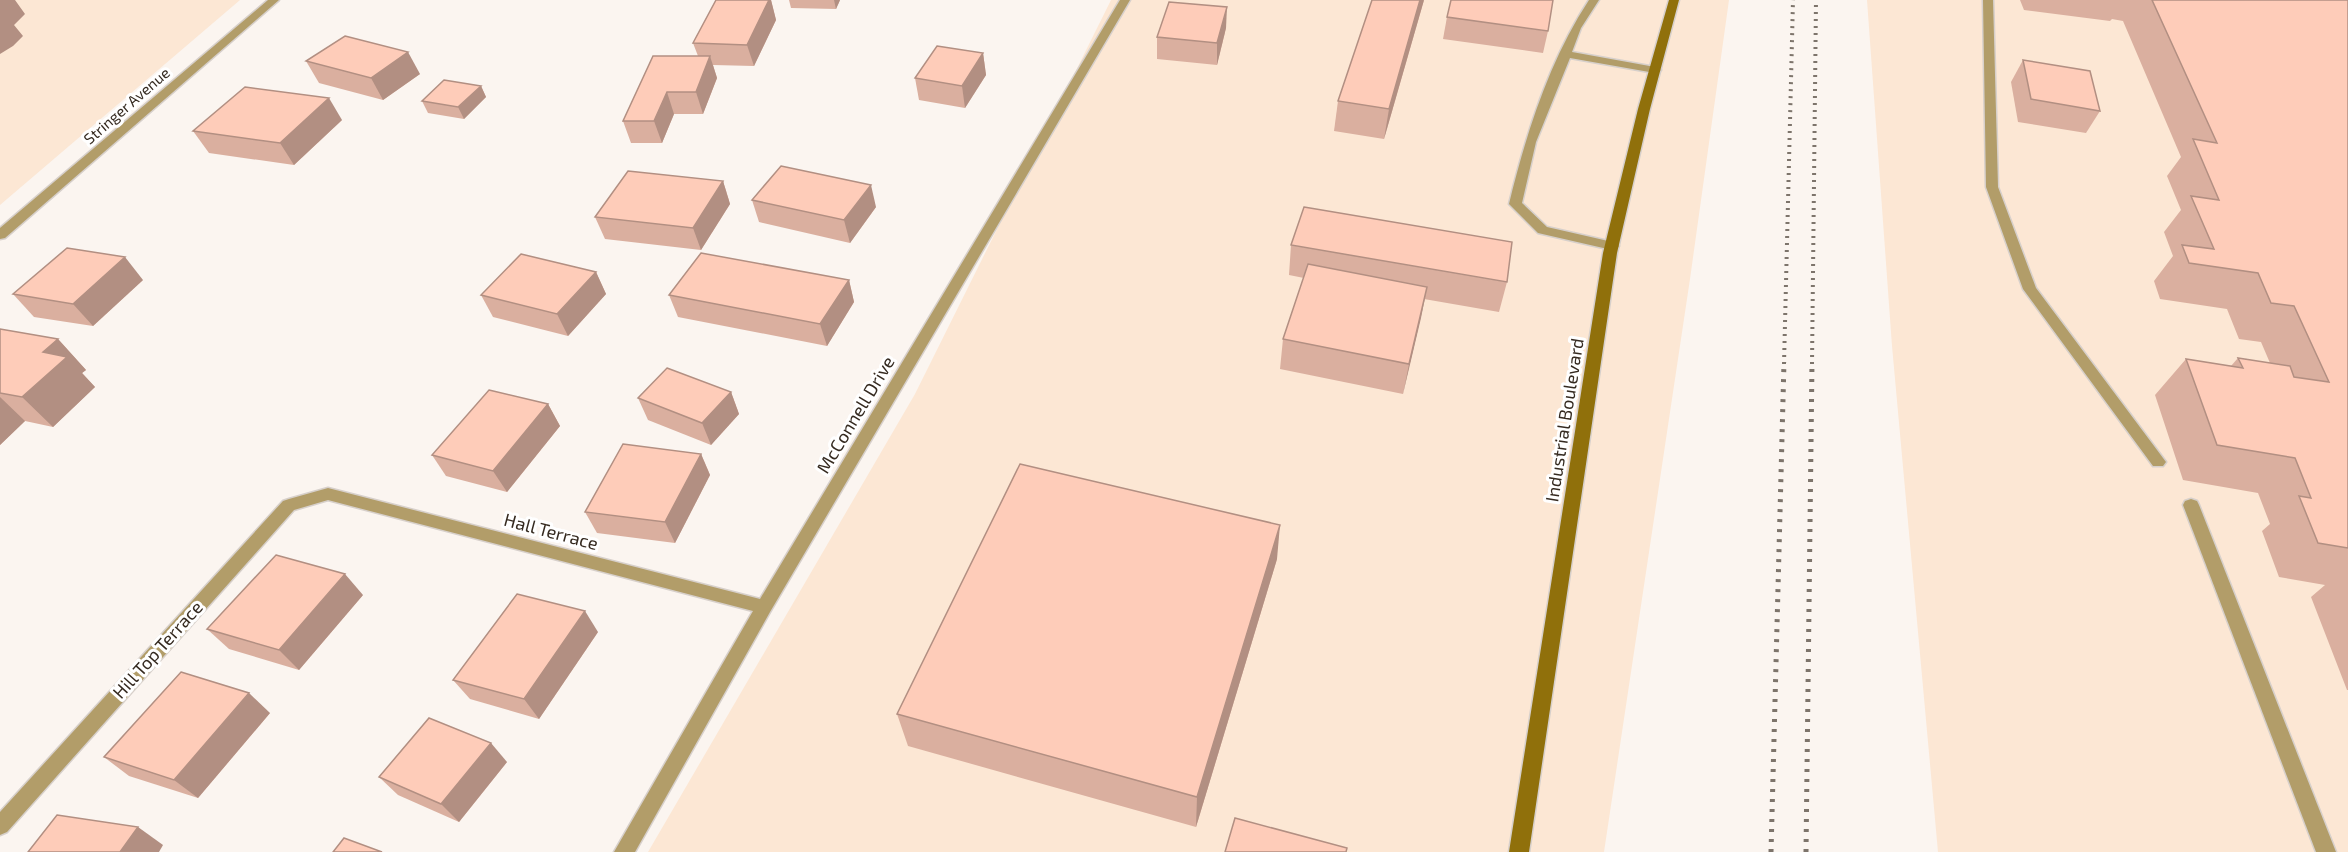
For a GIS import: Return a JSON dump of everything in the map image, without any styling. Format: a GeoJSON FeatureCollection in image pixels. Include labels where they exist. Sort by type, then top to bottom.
{"type":"FeatureCollection","features":[{"type":"Feature","properties":{"kind":"street","name":"Stringer Avenue"},"geometry":{"type":"LineString","coordinates":[[0,235],[274,0]]}},
{"type":"Feature","properties":{"kind":"street","name":"McConnell Drive"},"geometry":{"type":"LineString","coordinates":[[624,852],[764,608],[1125,0]]}},
{"type":"Feature","properties":{"kind":"street"},"geometry":{"type":"LineString","coordinates":[[1594,0],[1576,28],[1530,142],[1515,204],[1543,230],[1612,246]]}},
{"type":"Feature","properties":{"kind":"street","name":"Industrial Boulevard"},"geometry":{"type":"LineString","coordinates":[[1519,852],[1612,246],[1674,0]]}},
{"type":"Feature","properties":{"kind":"street"},"geometry":{"type":"LineString","coordinates":[[1988,0],[1992,187],[2030,289],[2158,462]]}},
{"type":"Feature","properties":{"kind":"street"},"geometry":{"type":"LineString","coordinates":[[1566,54],[1655,70]]}},
{"type":"Feature","properties":{"kind":"street","name":"Hall Terrace"},"geometry":{"type":"LineString","coordinates":[[328,494],[764,608]]}},
{"type":"Feature","properties":{"kind":"street","name":"Hill Top Terrace"},"geometry":{"type":"LineString","coordinates":[[0,826],[289,505],[328,494]]}},
{"type":"Feature","properties":{"kind":"street"},"geometry":{"type":"LineString","coordinates":[[2191,505],[2326,852]]}},
{"type":"Feature","properties":{"kind":"shaded area"},"geometry":{"type":"Polygon","coordinates":[[[0,0],[240,0],[0,205],[0,0]]]}},
{"type":"Feature","properties":{"kind":"shaded area"},"geometry":{"type":"Polygon","coordinates":[[[1111,0],[1729,0],[1690,279],[1604,852],[648,852],[915,394],[1111,0]]]}},
{"type":"Feature","properties":{"kind":"shaded area"},"geometry":{"type":"Polygon","coordinates":[[[1867,0],[2348,0],[2348,852],[1938,852],[1892,346],[1867,0]]]}},
{"type":"Feature","properties":{"kind":"building"},"geometry":{"type":"Polygon","coordinates":[[[716,0],[769,0],[747,45],[693,43],[716,0]]]}},
{"type":"Feature","properties":{"kind":"building"},"geometry":{"type":"Polygon","coordinates":[[[1372,0],[1420,0],[1389,109],[1338,101],[1372,0]]]}},
{"type":"Feature","properties":{"kind":"building"},"geometry":{"type":"Polygon","coordinates":[[[1451,0],[1553,0],[1548,31],[1447,17],[1451,0]]]}},
{"type":"Feature","properties":{"kind":"building"},"geometry":{"type":"Polygon","coordinates":[[[2152,0],[2348,0],[2348,548],[2318,543],[2299,496],[2311,498],[2295,458],[2217,445],[2186,359],[2243,368],[2238,358],[2290,366],[2294,377],[2329,382],[2294,306],[2271,303],[2258,273],[2189,263],[2182,245],[2214,249],[2191,196],[2219,200],[2193,139],[2217,143],[2152,0]]]}},
{"type":"Feature","properties":{"kind":"building"},"geometry":{"type":"Polygon","coordinates":[[[1169,2],[1227,7],[1217,43],[1157,37],[1169,2]]]}},
{"type":"Feature","properties":{"kind":"building"},"geometry":{"type":"Polygon","coordinates":[[[345,36],[408,52],[371,78],[306,61],[345,36]]]}},
{"type":"Feature","properties":{"kind":"building"},"geometry":{"type":"Polygon","coordinates":[[[937,46],[983,53],[962,86],[915,78],[937,46]]]}},
{"type":"Feature","properties":{"kind":"building"},"geometry":{"type":"Polygon","coordinates":[[[653,56],[710,56],[696,92],[667,92],[654,121],[623,121],[653,56]]]}},
{"type":"Feature","properties":{"kind":"building"},"geometry":{"type":"Polygon","coordinates":[[[2023,60],[2090,71],[2100,111],[2031,99],[2023,60]]]}},
{"type":"Feature","properties":{"kind":"building"},"geometry":{"type":"Polygon","coordinates":[[[444,80],[481,86],[458,107],[422,101],[444,80]]]}},
{"type":"Feature","properties":{"kind":"building"},"geometry":{"type":"Polygon","coordinates":[[[245,87],[329,98],[280,143],[193,131],[245,87]]]}},
{"type":"Feature","properties":{"kind":"building"},"geometry":{"type":"Polygon","coordinates":[[[781,166],[871,185],[844,220],[752,200],[781,166]]]}},
{"type":"Feature","properties":{"kind":"building"},"geometry":{"type":"Polygon","coordinates":[[[628,171],[723,181],[693,228],[595,217],[628,171]]]}},
{"type":"Feature","properties":{"kind":"building"},"geometry":{"type":"Polygon","coordinates":[[[1304,207],[1512,242],[1507,282],[1291,245],[1304,207]]]}},
{"type":"Feature","properties":{"kind":"building"},"geometry":{"type":"Polygon","coordinates":[[[67,248],[125,257],[73,304],[13,294],[67,248]]]}},
{"type":"Feature","properties":{"kind":"building"},"geometry":{"type":"Polygon","coordinates":[[[701,253],[849,280],[820,324],[669,295],[701,253]]]}},
{"type":"Feature","properties":{"kind":"building"},"geometry":{"type":"Polygon","coordinates":[[[521,254],[596,272],[557,314],[481,295],[521,254]]]}},
{"type":"Feature","properties":{"kind":"building"},"geometry":{"type":"Polygon","coordinates":[[[1308,264],[1427,287],[1409,364],[1283,339],[1308,264]]]}},
{"type":"Feature","properties":{"kind":"building"},"geometry":{"type":"Polygon","coordinates":[[[0,329],[58,339],[43,352],[67,357],[22,397],[0,393],[0,329]]]}},
{"type":"Feature","properties":{"kind":"building"},"geometry":{"type":"Polygon","coordinates":[[[667,368],[731,392],[702,423],[638,398],[667,368]]]}},
{"type":"Feature","properties":{"kind":"building"},"geometry":{"type":"Polygon","coordinates":[[[489,390],[548,404],[493,471],[432,455],[489,390]]]}},
{"type":"Feature","properties":{"kind":"building"},"geometry":{"type":"Polygon","coordinates":[[[623,444],[701,454],[665,522],[585,512],[623,444]]]}},
{"type":"Feature","properties":{"kind":"building"},"geometry":{"type":"Polygon","coordinates":[[[1020,464],[1280,525],[1197,797],[897,714],[1020,464]]]}},
{"type":"Feature","properties":{"kind":"building"},"geometry":{"type":"Polygon","coordinates":[[[276,555],[345,574],[279,650],[207,629],[276,555]]]}},
{"type":"Feature","properties":{"kind":"building"},"geometry":{"type":"Polygon","coordinates":[[[517,594],[585,611],[524,699],[453,680],[517,594]]]}},
{"type":"Feature","properties":{"kind":"building"},"geometry":{"type":"Polygon","coordinates":[[[181,672],[249,693],[174,780],[104,757],[181,672]]]}},
{"type":"Feature","properties":{"kind":"building"},"geometry":{"type":"Polygon","coordinates":[[[429,718],[491,743],[441,804],[379,777],[429,718]]]}},
{"type":"Feature","properties":{"kind":"building"},"geometry":{"type":"Polygon","coordinates":[[[57,815],[138,827],[120,852],[28,852],[57,815]]]}},
{"type":"Feature","properties":{"kind":"building"},"geometry":{"type":"Polygon","coordinates":[[[1235,818],[1347,848],[1346,852],[1225,852],[1235,818]]]}},
{"type":"Feature","properties":{"kind":"building"},"geometry":{"type":"Polygon","coordinates":[[[344,838],[382,852],[333,852],[344,838]]]}},
{"type":"Feature","properties":{"kind":"railway"},"geometry":{"type":"LineString","coordinates":[[1784,364],[1793,0]]}},
{"type":"Feature","properties":{"kind":"railway"},"geometry":{"type":"LineString","coordinates":[[1812,364],[1816,0]]}},
{"type":"Feature","properties":{"kind":"railway"},"geometry":{"type":"LineString","coordinates":[[1771,852],[1784,362]]}},
{"type":"Feature","properties":{"kind":"railway"},"geometry":{"type":"LineString","coordinates":[[1806,852],[1812,362]]}}]}
